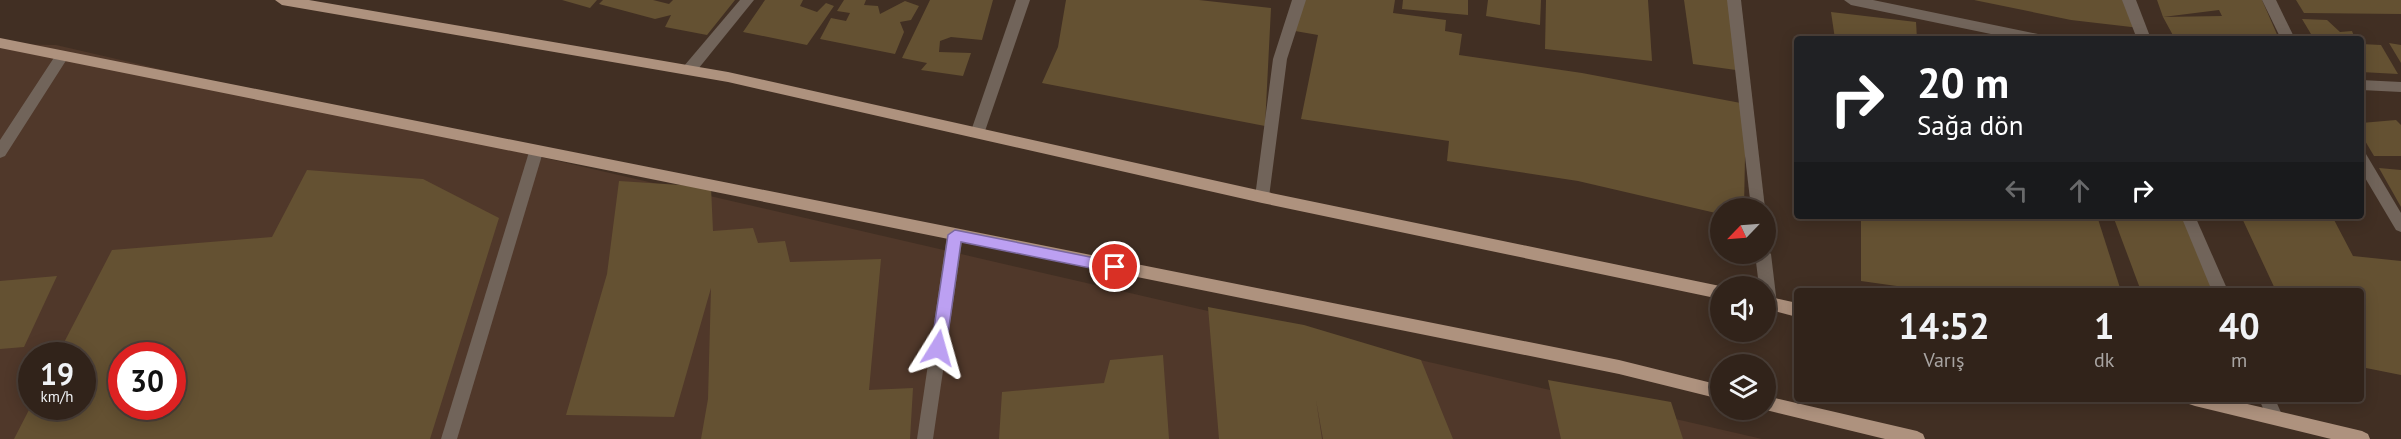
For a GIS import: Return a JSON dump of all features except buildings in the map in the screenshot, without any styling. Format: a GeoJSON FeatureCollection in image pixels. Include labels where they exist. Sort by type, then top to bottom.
{"type":"FeatureCollection","features":[{"type":"Feature","properties":{"kind":"main road"},"geometry":{"type":"LineString","coordinates":[[282,0],[689,70],[978,131],[1262,197],[1710,291]]}},
{"type":"Feature","properties":{"kind":"main road"},"geometry":{"type":"LineString","coordinates":[[0,43],[1619,367],[1710,390]]}},
{"type":"Feature","properties":{"kind":"main road"},"geometry":{"type":"LineString","coordinates":[[1776,305],[1794,309]]}},
{"type":"Feature","properties":{"kind":"main road"},"geometry":{"type":"LineString","coordinates":[[2208,402],[2362,439]]}},
{"type":"Feature","properties":{"kind":"main road"},"geometry":{"type":"LineString","coordinates":[[1776,405],[1917,439]]}},
{"type":"Feature","properties":{"kind":"street"},"geometry":{"type":"LineString","coordinates":[[689,70],[747,0]]}},
{"type":"Feature","properties":{"kind":"street"},"geometry":{"type":"LineString","coordinates":[[978,131],[1023,0]]}},
{"type":"Feature","properties":{"kind":"street"},"geometry":{"type":"LineString","coordinates":[[1262,197],[1280,59],[1299,0]]}},
{"type":"Feature","properties":{"kind":"street"},"geometry":{"type":"LineString","coordinates":[[1734,0],[1757,198]]}},
{"type":"Feature","properties":{"kind":"street"},"geometry":{"type":"LineString","coordinates":[[1851,0],[2024,36]]}},
{"type":"Feature","properties":{"kind":"street"},"geometry":{"type":"LineString","coordinates":[[1922,0],[1928,16]]}},
{"type":"Feature","properties":{"kind":"street"},"geometry":{"type":"LineString","coordinates":[[2129,0],[2143,36]]}},
{"type":"Feature","properties":{"kind":"street"},"geometry":{"type":"LineString","coordinates":[[2269,0],[2287,36]]}},
{"type":"Feature","properties":{"kind":"street"},"geometry":{"type":"LineString","coordinates":[[0,152],[62,56]]}},
{"type":"Feature","properties":{"kind":"street"},"geometry":{"type":"LineString","coordinates":[[2364,85],[2401,87]]}},
{"type":"Feature","properties":{"kind":"street"},"geometry":{"type":"LineString","coordinates":[[449,439],[536,152]]}},
{"type":"Feature","properties":{"kind":"street"},"geometry":{"type":"LineString","coordinates":[[2364,163],[2401,226]]}},
{"type":"Feature","properties":{"kind":"street"},"geometry":{"type":"LineString","coordinates":[[2189,219],[2219,288]]}},
{"type":"Feature","properties":{"kind":"street"},"geometry":{"type":"LineString","coordinates":[[925,439],[955,235]]}},
{"type":"Feature","properties":{"kind":"street"},"geometry":{"type":"LineString","coordinates":[[2268,402],[2275,417]]}},
{"type":"Feature","properties":{"kind":"shaded area"},"geometry":{"type":"Polygon","coordinates":[[[0,44],[56,45],[1762,439],[0,439],[0,44]]]}},
{"type":"Feature","properties":{"kind":"route"},"geometry":{"type":"LineString","coordinates":[[938,348],[955,235],[1115,267]]}}]}
